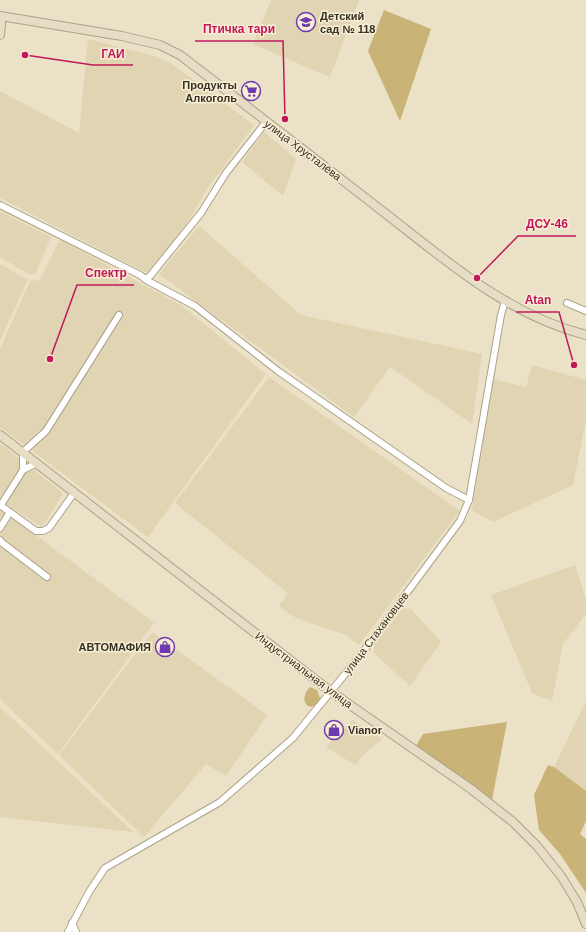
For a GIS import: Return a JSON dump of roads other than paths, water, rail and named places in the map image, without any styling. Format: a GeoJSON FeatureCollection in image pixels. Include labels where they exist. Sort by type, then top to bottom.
{"type":"FeatureCollection","features":[{"type":"Feature","properties":{"kind":"main road"},"geometry":{"type":"LineString","coordinates":[[0,16],[2,24],[0,35]]}},
{"type":"Feature","properties":{"kind":"main road","name":"улица Хрусталёва"},"geometry":{"type":"LineString","coordinates":[[0,16],[108,34],[160,45],[180,55],[484,288],[541,320],[586,335]]}},
{"type":"Feature","properties":{"kind":"main road","name":"Индустриальная улица"},"geometry":{"type":"LineString","coordinates":[[0,435],[330,691],[471,789],[513,822],[537,846],[561,876],[577,902],[586,924]]}},
{"type":"Feature","properties":{"kind":"street"},"geometry":{"type":"LineString","coordinates":[[146,279],[201,213],[226,174],[266,122]]}},
{"type":"Feature","properties":{"kind":"street"},"geometry":{"type":"LineString","coordinates":[[0,205],[140,275],[195,306],[284,376],[446,488],[469,500]]}},
{"type":"Feature","properties":{"kind":"street","name":"улица Стахановцев"},"geometry":{"type":"LineString","coordinates":[[68,932],[89,892],[105,868],[220,802],[293,738],[363,652],[458,524],[469,500],[501,314],[505,301]]}},
{"type":"Feature","properties":{"kind":"street"},"geometry":{"type":"LineString","coordinates":[[567,303],[586,311]]}},
{"type":"Feature","properties":{"kind":"street"},"geometry":{"type":"LineString","coordinates":[[23,470],[23,452],[46,431],[119,315]]}},
{"type":"Feature","properties":{"kind":"street"},"geometry":{"type":"LineString","coordinates":[[37,463],[23,470],[0,505],[36,531],[43,531],[48,528],[74,493]]}},
{"type":"Feature","properties":{"kind":"street"},"geometry":{"type":"LineString","coordinates":[[0,528],[10,512]]}},
{"type":"Feature","properties":{"kind":"street"},"geometry":{"type":"LineString","coordinates":[[0,540],[47,578]]}},
{"type":"Feature","properties":{"kind":"street"},"geometry":{"type":"LineString","coordinates":[[72,922],[76,932]]}},
{"type":"Feature","properties":{"kind":"place","name":"Детский сад № 118"},"geometry":{"type":"Point","coordinates":[306,22]}},
{"type":"Feature","properties":{"kind":"place","name":"ГАИ"},"geometry":{"type":"Point","coordinates":[25,55]}},
{"type":"Feature","properties":{"kind":"place","name":"Продукты Алкоголь"},"geometry":{"type":"Point","coordinates":[251,91]}},
{"type":"Feature","properties":{"kind":"place","name":"Птичка тари"},"geometry":{"type":"Point","coordinates":[285,119]}},
{"type":"Feature","properties":{"kind":"place","name":"ДСУ-46"},"geometry":{"type":"Point","coordinates":[477,278]}},
{"type":"Feature","properties":{"kind":"place","name":"Спектр"},"geometry":{"type":"Point","coordinates":[50,359]}},
{"type":"Feature","properties":{"kind":"place","name":"Atan"},"geometry":{"type":"Point","coordinates":[574,365]}},
{"type":"Feature","properties":{"kind":"place","name":"АВТОМАФИЯ"},"geometry":{"type":"Point","coordinates":[165,647]}},
{"type":"Feature","properties":{"kind":"place","name":"Vianor"},"geometry":{"type":"Point","coordinates":[334,730]}}]}
